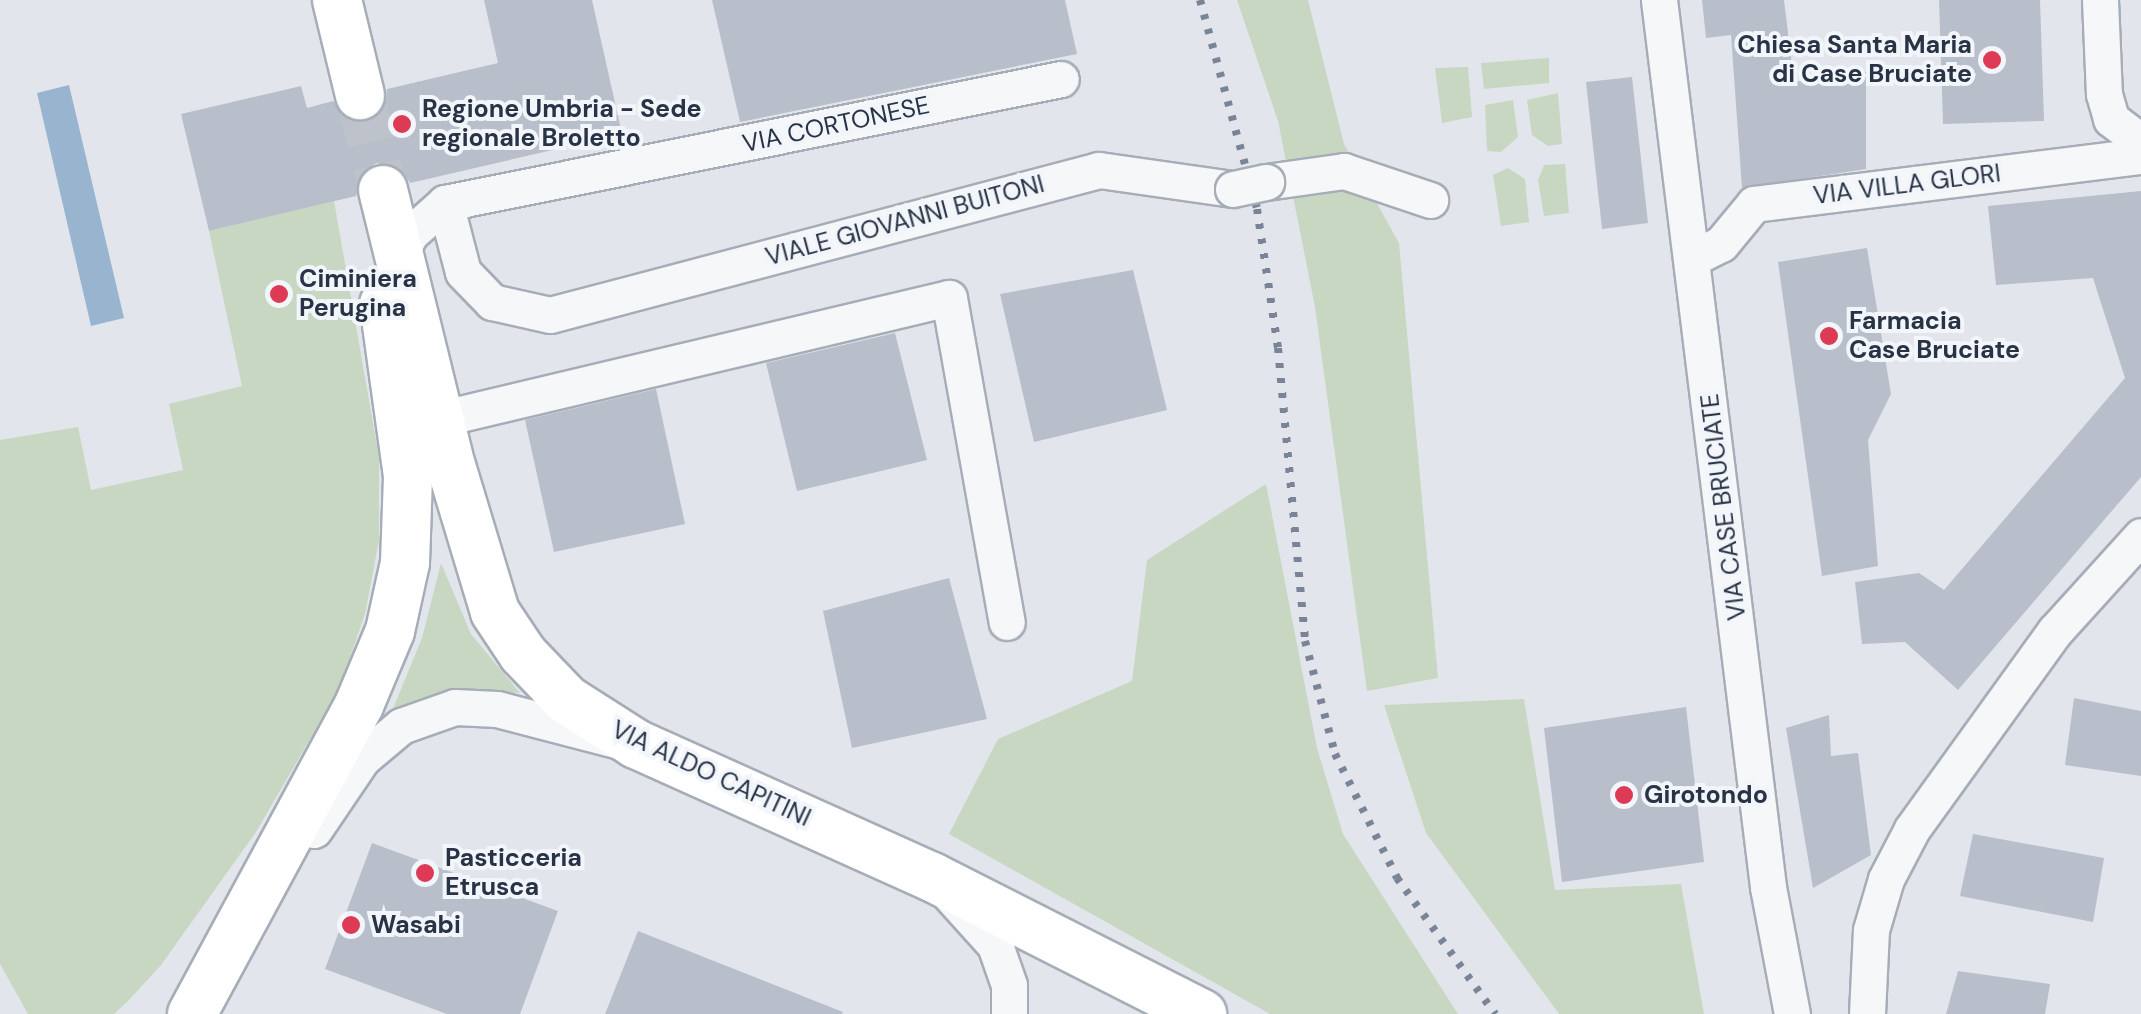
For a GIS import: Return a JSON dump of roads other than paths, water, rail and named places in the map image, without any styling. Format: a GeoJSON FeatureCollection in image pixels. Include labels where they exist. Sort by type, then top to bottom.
{"type":"FeatureCollection","features":[{"type":"Feature","properties":{"kind":"main road"},"geometry":{"type":"LineString","coordinates":[[337,0],[360,95]]}},
{"type":"Feature","properties":{"kind":"main road"},"geometry":{"type":"LineString","coordinates":[[192,1014],[359,704],[390,631],[404,563],[408,476],[383,298],[392,226]]}},
{"type":"Feature","properties":{"kind":"main road","name":"VIA ALDO CAPITINI"},"geometry":{"type":"LineString","coordinates":[[392,226],[440,419],[495,612],[567,700],[636,744],[932,877],[1202,1014]]}},
{"type":"Feature","properties":{"kind":"street","name":"VIA CASE BRUCIATE"},"geometry":{"type":"LineString","coordinates":[[1659,0],[1695,257],[1768,886],[1792,1014]]}},
{"type":"Feature","properties":{"kind":"street"},"geometry":{"type":"LineString","coordinates":[[2100,0],[2104,94],[2111,119],[2141,142]]}},
{"type":"Feature","properties":{"kind":"street","name":"VIA CORTONESE"},"geometry":{"type":"LineString","coordinates":[[445,203],[1061,79]]}},
{"type":"Feature","properties":{"kind":"street","name":"VIA VILLA GLORI"},"geometry":{"type":"LineString","coordinates":[[1695,257],[1721,244],[1754,204],[2141,156]]}},
{"type":"Feature","properties":{"kind":"street","name":"VIALE GIOVANNI BUITONI"},"geometry":{"type":"LineString","coordinates":[[445,203],[463,272],[492,302],[550,315],[1099,170],[1250,186],[1344,171],[1430,200]]}},
{"type":"Feature","properties":{"kind":"street"},"geometry":{"type":"LineString","coordinates":[[392,226],[410,234],[445,203]]}},
{"type":"Feature","properties":{"kind":"street"},"geometry":{"type":"LineString","coordinates":[[440,419],[949,298],[1006,622]]}},
{"type":"Feature","properties":{"kind":"street"},"geometry":{"type":"LineString","coordinates":[[1867,1014],[1871,930],[1886,879],[1912,829],[2054,632],[2141,536]]}},
{"type":"Feature","properties":{"kind":"street"},"geometry":{"type":"LineString","coordinates":[[218,1014],[326,811],[362,759],[401,726],[455,707],[498,709],[636,744]]}},
{"type":"Feature","properties":{"kind":"street"},"geometry":{"type":"LineString","coordinates":[[932,877],[995,945],[1009,985],[1010,1014]]}},
{"type":"Feature","properties":{"kind":"water"},"geometry":{"type":"Polygon","coordinates":[[[69,85],[124,318],[91,326],[37,93],[69,85]]]}},
{"type":"Feature","properties":{"kind":"tunnel"},"geometry":{"type":"LineString","coordinates":[[360,95],[383,190]]}},
{"type":"Feature","properties":{"kind":"railway"},"geometry":{"type":"LineString","coordinates":[[1200,0],[1257,209],[1278,348],[1305,641],[1335,754],[1397,878],[1495,1014]]}},
{"type":"Feature","properties":{"kind":"place","name":"Chiesa Santa Maria di Case Bruciate"},"geometry":{"type":"Point","coordinates":[1992,60]}},
{"type":"Feature","properties":{"kind":"place","name":"Regione Umbria - Sede regionale Broletto"},"geometry":{"type":"Point","coordinates":[402,124]}},
{"type":"Feature","properties":{"kind":"place","name":"Ciminiera Perugina"},"geometry":{"type":"Point","coordinates":[279,294]}},
{"type":"Feature","properties":{"kind":"place","name":"Farmacia Case Bruciate"},"geometry":{"type":"Point","coordinates":[1829,336]}},
{"type":"Feature","properties":{"kind":"place","name":"Girotondo"},"geometry":{"type":"Point","coordinates":[1624,795]}},
{"type":"Feature","properties":{"kind":"place","name":"Pasticceria Etrusca"},"geometry":{"type":"Point","coordinates":[425,873]}},
{"type":"Feature","properties":{"kind":"place","name":"Wasabi"},"geometry":{"type":"Point","coordinates":[351,925]}}]}
